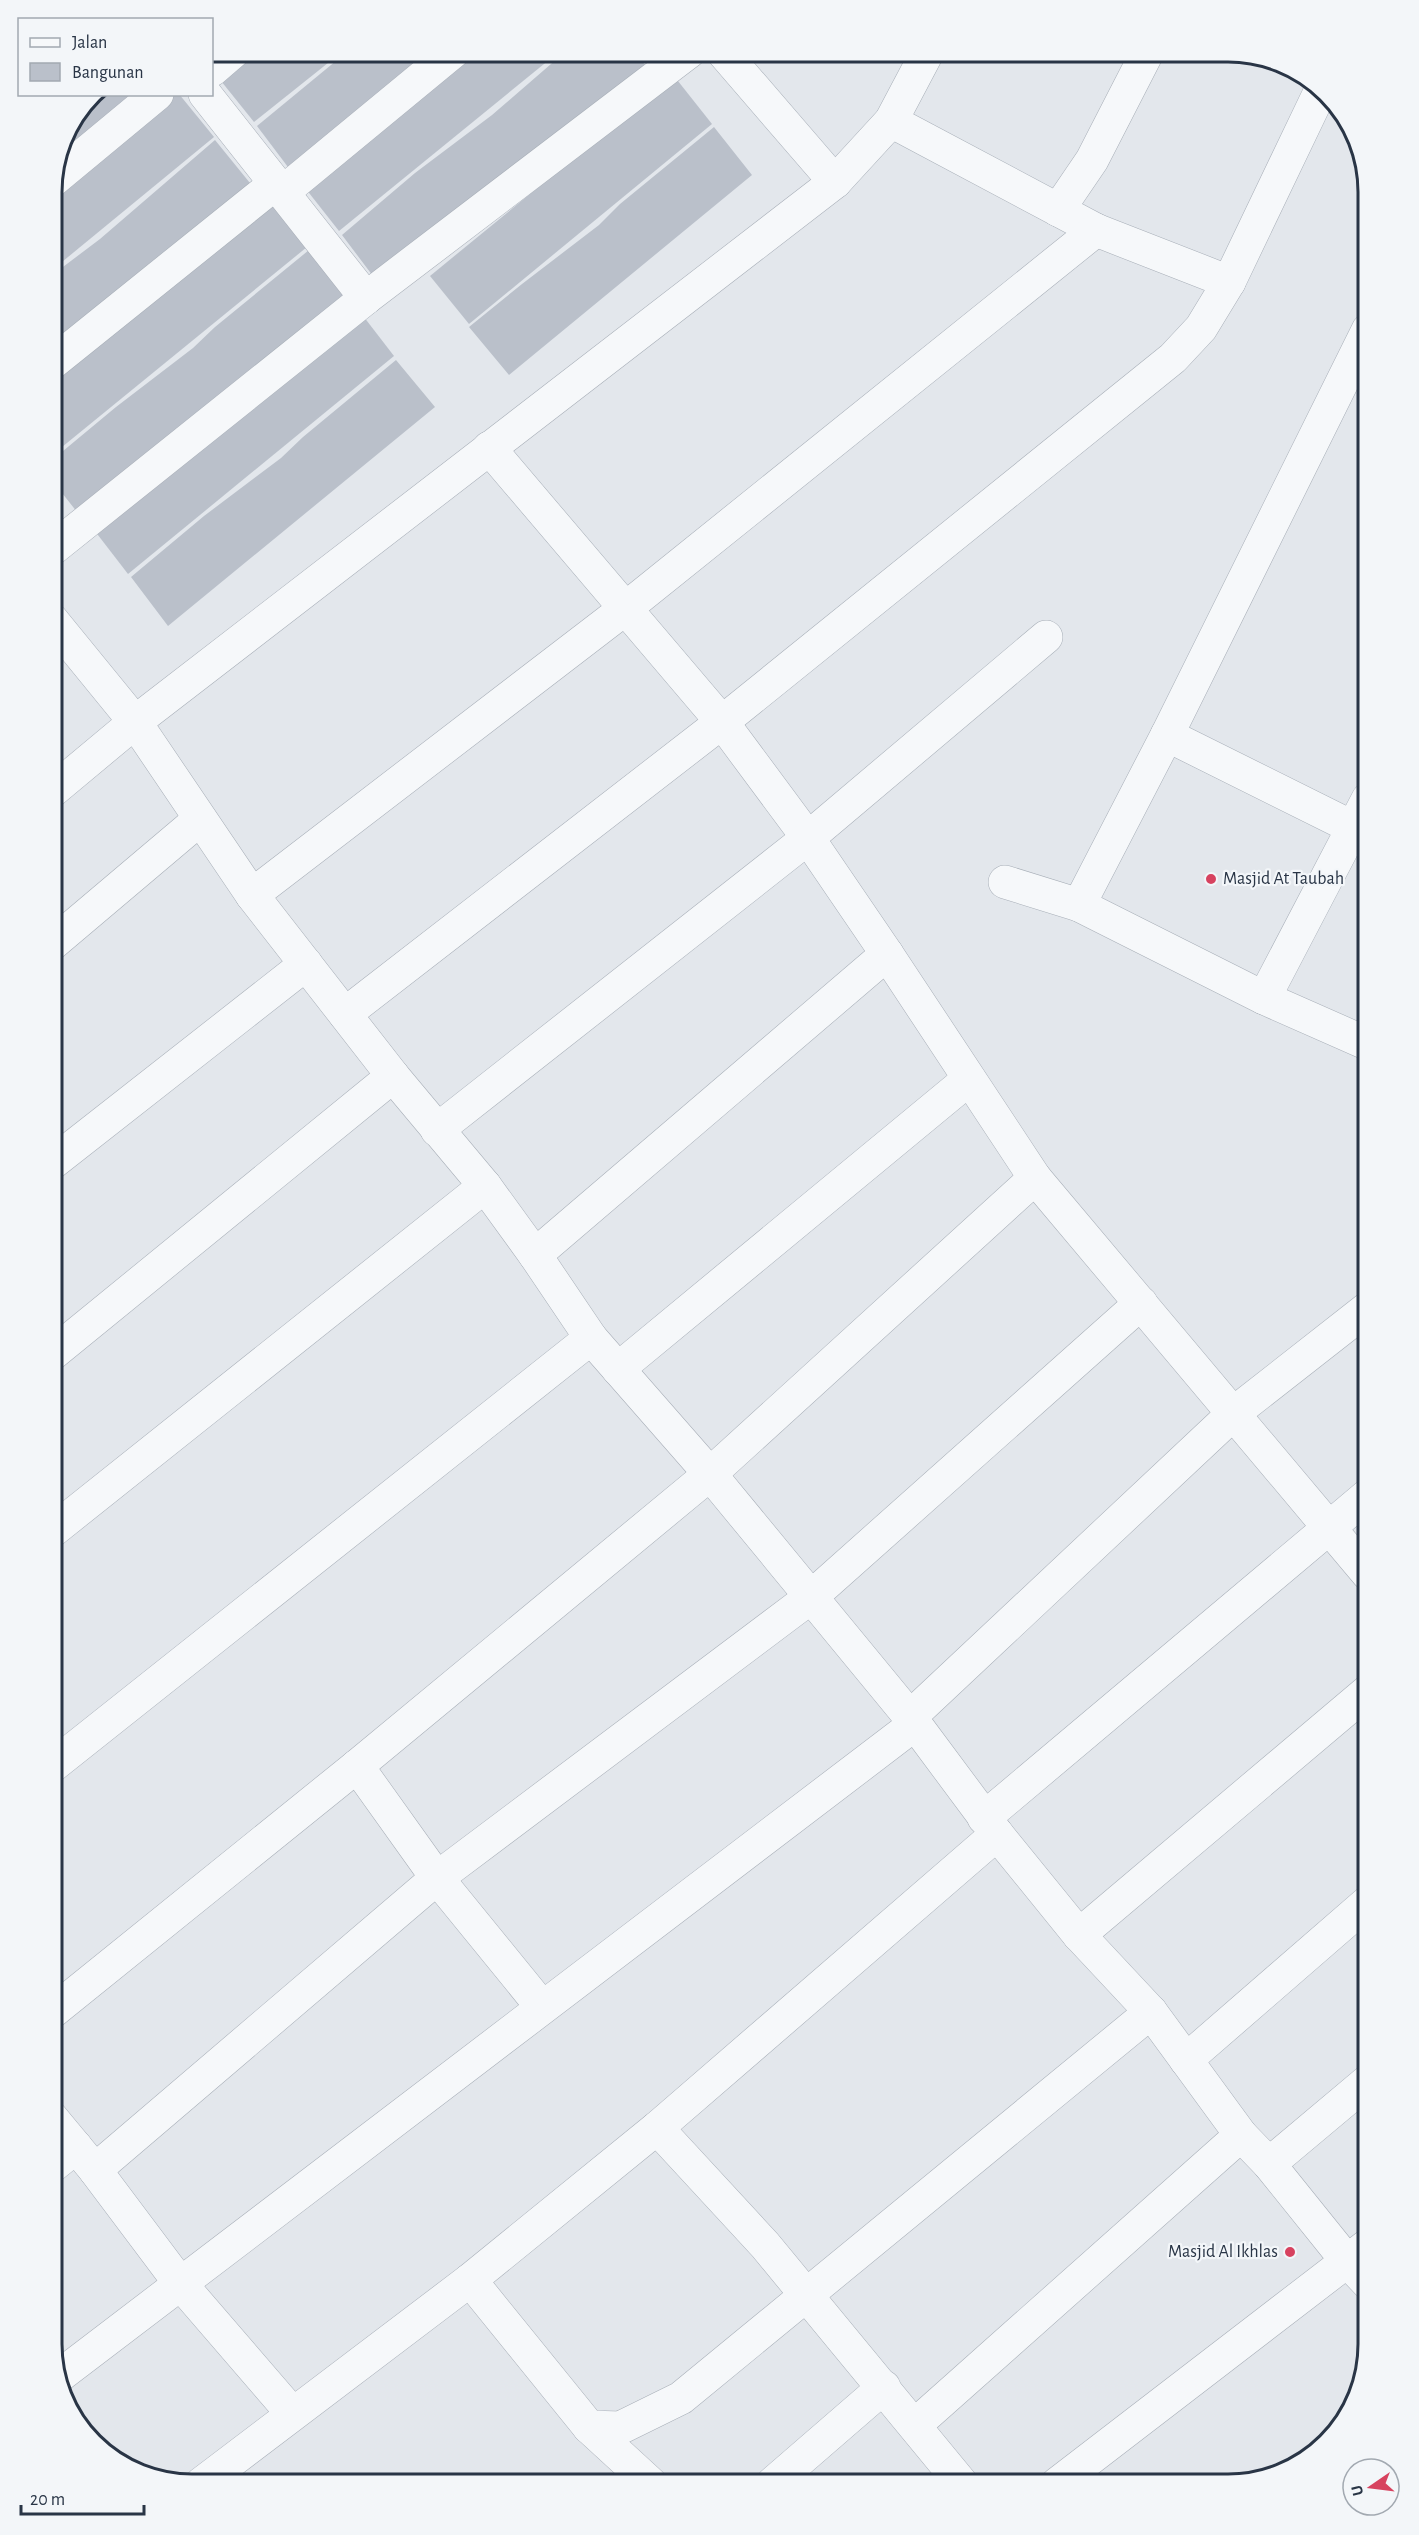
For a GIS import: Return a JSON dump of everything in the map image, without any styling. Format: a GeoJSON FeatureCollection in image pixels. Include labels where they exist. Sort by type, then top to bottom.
{"type":"FeatureCollection","features":[{"type":"Feature","properties":{"kind":"street"},"geometry":{"type":"LineString","coordinates":[[62,355],[440,62]]}},
{"type":"Feature","properties":{"kind":"street"},"geometry":{"type":"LineString","coordinates":[[62,541],[366,297],[676,62]]}},
{"type":"Feature","properties":{"kind":"street"},"geometry":{"type":"LineString","coordinates":[[731,62],[835,182]]}},
{"type":"Feature","properties":{"kind":"street"},"geometry":{"type":"LineString","coordinates":[[62,783],[135,722],[835,182],[891,121],[922,62]]}},
{"type":"Feature","properties":{"kind":"street"},"geometry":{"type":"LineString","coordinates":[[1058,210],[1092,160],[1142,62]]}},
{"type":"Feature","properties":{"kind":"street"},"geometry":{"type":"LineString","coordinates":[[63,172],[155,96]]}},
{"type":"Feature","properties":{"kind":"street"},"geometry":{"type":"LineString","coordinates":[[207,96],[366,297]]}},
{"type":"Feature","properties":{"kind":"street"},"geometry":{"type":"LineString","coordinates":[[345,1014],[722,722],[1173,358],[1201,328],[1229,282],[1317,98]]}},
{"type":"Feature","properties":{"kind":"street"},"geometry":{"type":"LineString","coordinates":[[891,121],[1096,230],[1229,282]]}},
{"type":"Feature","properties":{"kind":"street"},"geometry":{"type":"LineString","coordinates":[[252,896],[626,608],[1096,230]]}},
{"type":"Feature","properties":{"kind":"street"},"geometry":{"type":"LineString","coordinates":[[1079,905],[1167,735],[1358,350]]}},
{"type":"Feature","properties":{"kind":"street"},"geometry":{"type":"LineString","coordinates":[[489,448],[722,722],[808,837],[1035,1178],[1358,1562]]}},
{"type":"Feature","properties":{"kind":"street"},"geometry":{"type":"LineString","coordinates":[[62,632],[135,722],[252,896],[393,1076],[485,1186],[591,1338],[710,1474],[811,1597],[912,1721],[990,1826],[1079,1935],[1151,2012],[1241,2135],[1358,2260]]}},
{"type":"Feature","properties":{"kind":"street"},"geometry":{"type":"LineString","coordinates":[[437,1130],[808,837],[1046,637]]}},
{"type":"Feature","properties":{"kind":"street"},"geometry":{"type":"LineString","coordinates":[[1167,735],[1358,831]]}},
{"type":"Feature","properties":{"kind":"street"},"geometry":{"type":"LineString","coordinates":[[62,936],[200,819]]}},
{"type":"Feature","properties":{"kind":"street"},"geometry":{"type":"LineString","coordinates":[[1264,998],[1358,835]]}},
{"type":"Feature","properties":{"kind":"street"},"geometry":{"type":"LineString","coordinates":[[1005,882],[1079,905],[1264,998],[1358,1040]]}},
{"type":"Feature","properties":{"kind":"street"},"geometry":{"type":"LineString","coordinates":[[535,1255],[887,954]]}},
{"type":"Feature","properties":{"kind":"street"},"geometry":{"type":"LineString","coordinates":[[62,1155],[306,964]]}},
{"type":"Feature","properties":{"kind":"street"},"geometry":{"type":"LineString","coordinates":[[62,1346],[393,1076]]}},
{"type":"Feature","properties":{"kind":"street"},"geometry":{"type":"LineString","coordinates":[[618,1369],[969,1079]]}},
{"type":"Feature","properties":{"kind":"street"},"geometry":{"type":"LineString","coordinates":[[62,2004],[357,1766],[710,1474],[1035,1178]]}},
{"type":"Feature","properties":{"kind":"street"},"geometry":{"type":"LineString","coordinates":[[62,1523],[485,1186]]}},
{"type":"Feature","properties":{"kind":"street"},"geometry":{"type":"LineString","coordinates":[[74,2161],[437,1878],[811,1597],[1141,1303]]}},
{"type":"Feature","properties":{"kind":"street"},"geometry":{"type":"LineString","coordinates":[[64,2371],[912,1721],[1234,1413],[1358,1316]]}},
{"type":"Feature","properties":{"kind":"street"},"geometry":{"type":"LineString","coordinates":[[62,1758],[591,1338]]}},
{"type":"Feature","properties":{"kind":"street"},"geometry":{"type":"LineString","coordinates":[[215,2473],[470,2280],[657,2128],[990,1826],[1358,1503]]}},
{"type":"Feature","properties":{"kind":"street"},"geometry":{"type":"LineString","coordinates":[[1079,1935],[1358,1699]]}},
{"type":"Feature","properties":{"kind":"street"},"geometry":{"type":"LineString","coordinates":[[357,1766],[437,1878],[542,2007]]}},
{"type":"Feature","properties":{"kind":"street"},"geometry":{"type":"LineString","coordinates":[[1186,2060],[1358,1911]]}},
{"type":"Feature","properties":{"kind":"street"},"geometry":{"type":"LineString","coordinates":[[589,2427],[620,2428],[681,2398],[1151,2012]]}},
{"type":"Feature","properties":{"kind":"street"},"geometry":{"type":"LineString","coordinates":[[1269,2164],[1358,2088]]}},
{"type":"Feature","properties":{"kind":"street"},"geometry":{"type":"LineString","coordinates":[[657,2128],[765,2244],[954,2474]]}},
{"type":"Feature","properties":{"kind":"street"},"geometry":{"type":"LineString","coordinates":[[915,2425],[1241,2135]]}},
{"type":"Feature","properties":{"kind":"street"},"geometry":{"type":"LineString","coordinates":[[62,2138],[74,2161],[292,2413]]}},
{"type":"Feature","properties":{"kind":"street"},"geometry":{"type":"LineString","coordinates":[[1072,2474],[1358,2265]]}},
{"type":"Feature","properties":{"kind":"street"},"geometry":{"type":"LineString","coordinates":[[470,2280],[589,2427],[640,2473]]}},
{"type":"Feature","properties":{"kind":"street"},"geometry":{"type":"LineString","coordinates":[[784,2474],[884,2387]]}},
{"type":"Feature","properties":{"kind":"building"},"geometry":{"type":"Polygon","coordinates":[[[233,62],[329,62],[254,122],[217,76],[233,62]]]}},
{"type":"Feature","properties":{"kind":"building"},"geometry":{"type":"Polygon","coordinates":[[[335,62],[433,62],[294,175],[257,126],[335,62]]]}},
{"type":"Feature","properties":{"kind":"building"},"geometry":{"type":"Polygon","coordinates":[[[452,62],[546,62],[339,231],[302,184],[452,62]]]}},
{"type":"Feature","properties":{"kind":"building"},"geometry":{"type":"Polygon","coordinates":[[[553,62],[643,62],[645,65],[379,284],[342,235],[415,173],[492,115],[553,62]]]}},
{"type":"Feature","properties":{"kind":"building"},"geometry":{"type":"Polygon","coordinates":[[[674,76],[712,124],[469,324],[430,276],[674,76]]]}},
{"type":"Feature","properties":{"kind":"building"},"geometry":{"type":"Polygon","coordinates":[[[103,96],[132,96],[66,159],[71,142],[83,119],[99,99],[103,96]]]}},
{"type":"Feature","properties":{"kind":"building"},"geometry":{"type":"Polygon","coordinates":[[[167,96],[181,96],[214,137],[62,262],[62,183],[167,96]]]}},
{"type":"Feature","properties":{"kind":"building"},"geometry":{"type":"Polygon","coordinates":[[[714,127],[752,175],[509,375],[469,327],[599,225],[620,204],[714,127]]]}},
{"type":"Feature","properties":{"kind":"building"},"geometry":{"type":"Polygon","coordinates":[[[215,140],[254,188],[62,345],[62,268],[100,239],[215,140]]]}},
{"type":"Feature","properties":{"kind":"building"},"geometry":{"type":"Polygon","coordinates":[[[269,199],[307,247],[62,447],[62,368],[269,199]]]}},
{"type":"Feature","properties":{"kind":"building"},"geometry":{"type":"Polygon","coordinates":[[[309,250],[347,298],[81,517],[62,493],[62,452],[193,348],[215,327],[309,250]]]}},
{"type":"Feature","properties":{"kind":"building"},"geometry":{"type":"Polygon","coordinates":[[[357,308],[394,356],[128,574],[91,526],[357,308]]]}},
{"type":"Feature","properties":{"kind":"building"},"geometry":{"type":"Polygon","coordinates":[[[396,360],[435,407],[168,626],[131,577],[204,516],[281,458],[396,360]]]}},
{"type":"Feature","properties":{"kind":"place","name":"Masjid At Taubah"},"geometry":{"type":"Point","coordinates":[1211,879]}},
{"type":"Feature","properties":{"kind":"place","name":"Masjid Al Ikhlas"},"geometry":{"type":"Point","coordinates":[1290,2252]}}]}
